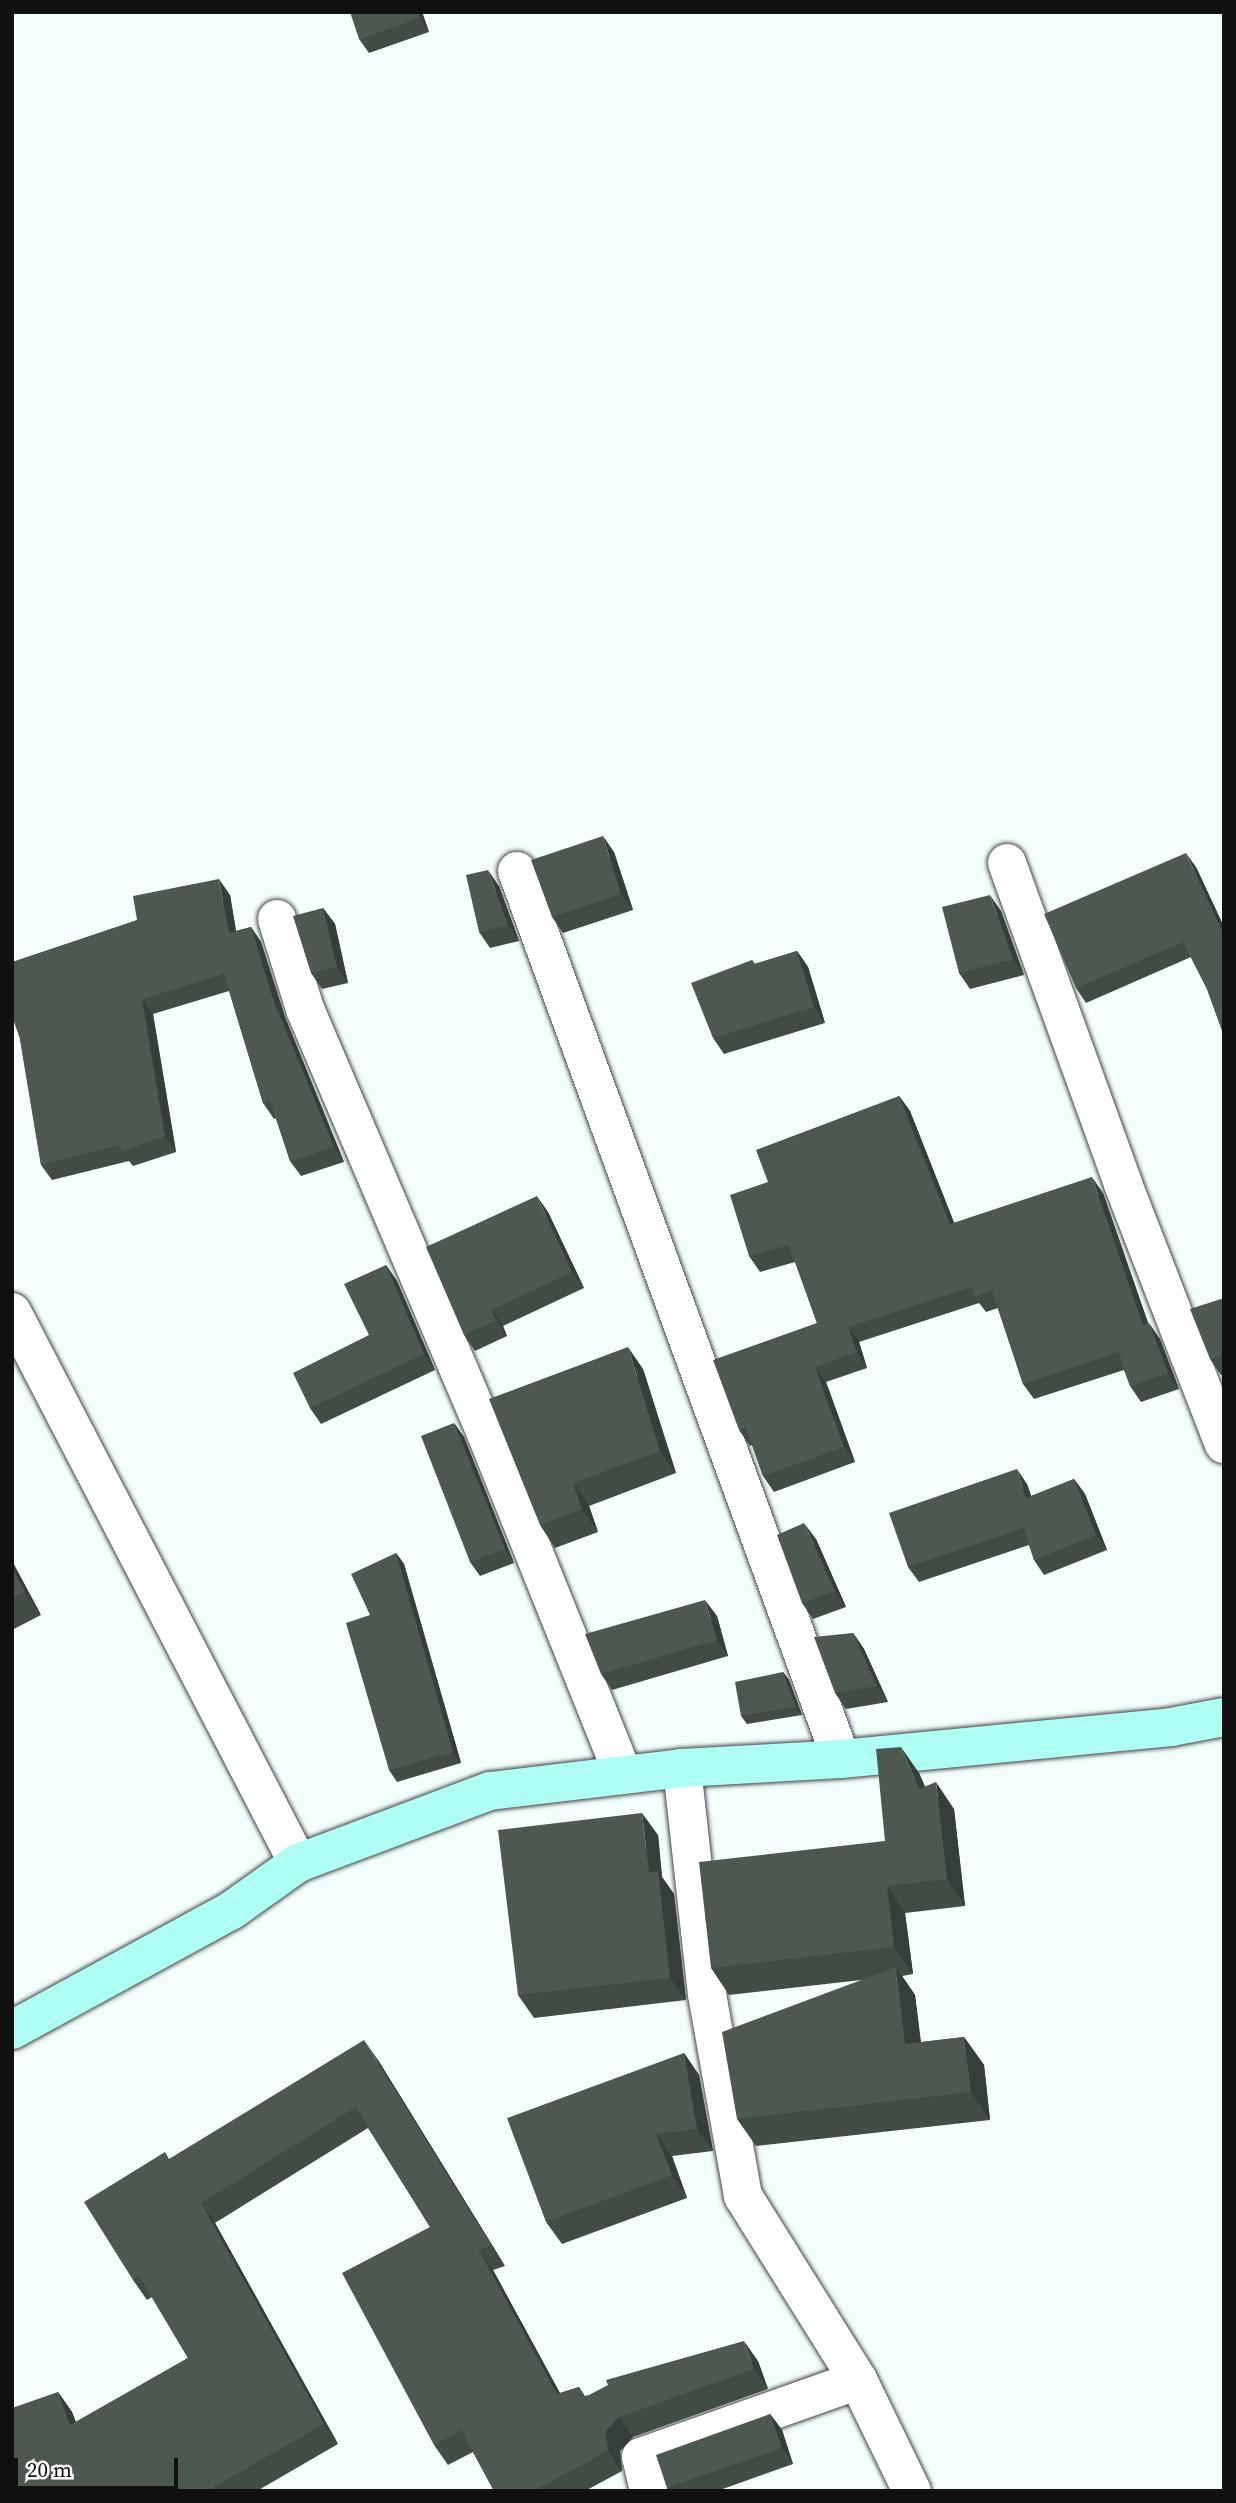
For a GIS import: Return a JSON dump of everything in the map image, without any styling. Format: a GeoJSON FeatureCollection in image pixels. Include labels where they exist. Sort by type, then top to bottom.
{"type":"FeatureCollection","features":[{"type":"Feature","properties":{"kind":"street"},"geometry":{"type":"LineString","coordinates":[[1007,863],[1123,1184],[1224,1444]]}},
{"type":"Feature","properties":{"kind":"street"},"geometry":{"type":"LineString","coordinates":[[517,871],[841,1759]]}},
{"type":"Feature","properties":{"kind":"street"},"geometry":{"type":"LineString","coordinates":[[277,919],[304,1009],[486,1436],[623,1775]]}},
{"type":"Feature","properties":{"kind":"street"},"geometry":{"type":"LineString","coordinates":[[12,1312],[298,1863]]}},
{"type":"Feature","properties":{"kind":"street"},"geometry":{"type":"LineString","coordinates":[[12,2030],[233,1910],[298,1863],[490,1791],[682,1768],[841,1759],[1171,1727],[1224,1717]]}},
{"type":"Feature","properties":{"kind":"street"},"geometry":{"type":"LineString","coordinates":[[682,1768],[707,1994],[743,2196],[858,2380],[912,2491]]}},
{"type":"Feature","properties":{"kind":"street"},"geometry":{"type":"LineString","coordinates":[[649,2491],[640,2456],[858,2380]]}},
{"type":"Feature","properties":{"kind":"building"},"geometry":{"type":"Polygon","coordinates":[[[350,12],[418,12],[420,18],[359,39],[350,12]]]}},
{"type":"Feature","properties":{"kind":"building"},"geometry":{"type":"Polygon","coordinates":[[[603,836],[621,894],[552,917],[531,860],[603,836]]]}},
{"type":"Feature","properties":{"kind":"building"},"geometry":{"type":"Polygon","coordinates":[[[1186,853],[1224,935],[1224,1036],[1207,989],[1183,942],[1076,988],[1044,914],[1186,853]]]}},
{"type":"Feature","properties":{"kind":"building"},"geometry":{"type":"Polygon","coordinates":[[[488,870],[508,925],[479,932],[466,875],[488,870]]]}},
{"type":"Feature","properties":{"kind":"building"},"geometry":{"type":"Polygon","coordinates":[[[219,879],[229,933],[251,927],[274,1002],[334,1147],[290,1161],[270,1101],[263,1103],[224,974],[142,999],[165,1136],[122,1151],[120,1145],[41,1165],[20,1039],[12,1016],[12,962],[137,920],[133,896],[219,879]]]}},
{"type":"Feature","properties":{"kind":"building"},"geometry":{"type":"Polygon","coordinates":[[[990,895],[1013,959],[959,973],[942,907],[990,895]]]}},
{"type":"Feature","properties":{"kind":"building"},"geometry":{"type":"Polygon","coordinates":[[[323,908],[337,967],[311,973],[293,916],[323,908]]]}},
{"type":"Feature","properties":{"kind":"building"},"geometry":{"type":"Polygon","coordinates":[[[797,951],[814,1007],[713,1038],[691,983],[752,960],[754,964],[797,951]]]}},
{"type":"Feature","properties":{"kind":"building"},"geometry":{"type":"Polygon","coordinates":[[[899,1096],[950,1224],[1092,1177],[1143,1325],[1149,1323],[1168,1373],[1130,1386],[1119,1352],[1023,1384],[992,1291],[975,1297],[972,1287],[848,1327],[857,1352],[815,1367],[844,1447],[763,1476],[746,1428],[739,1430],[713,1360],[817,1323],[789,1245],[749,1256],[730,1195],[768,1182],[756,1150],[899,1096]]]}},
{"type":"Feature","properties":{"kind":"building"},"geometry":{"type":"Polygon","coordinates":[[[537,1196],[572,1272],[491,1310],[496,1320],[464,1335],[426,1247],[537,1196]]]}},
{"type":"Feature","properties":{"kind":"building"},"geometry":{"type":"Polygon","coordinates":[[[386,1265],[424,1354],[310,1408],[293,1373],[369,1335],[344,1284],[386,1265]]]}},
{"type":"Feature","properties":{"kind":"building"},"geometry":{"type":"Polygon","coordinates":[[[1224,1298],[1224,1355],[1210,1359],[1190,1309],[1224,1298]]]}},
{"type":"Feature","properties":{"kind":"building"},"geometry":{"type":"Polygon","coordinates":[[[628,1347],[660,1451],[573,1483],[582,1509],[540,1525],[489,1399],[628,1347]]]}},
{"type":"Feature","properties":{"kind":"building"},"geometry":{"type":"Polygon","coordinates":[[[454,1423],[505,1549],[470,1562],[421,1436],[454,1423]]]}},
{"type":"Feature","properties":{"kind":"building"},"geometry":{"type":"Polygon","coordinates":[[[1017,1469],[1026,1498],[1074,1479],[1096,1535],[1034,1560],[1024,1528],[908,1567],[889,1513],[1017,1469]]]}},
{"type":"Feature","properties":{"kind":"building"},"geometry":{"type":"Polygon","coordinates":[[[804,1523],[835,1591],[802,1603],[777,1535],[804,1523]]]}},
{"type":"Feature","properties":{"kind":"building"},"geometry":{"type":"Polygon","coordinates":[[[396,1553],[453,1752],[389,1770],[346,1623],[370,1615],[351,1574],[396,1553]]]}},
{"type":"Feature","properties":{"kind":"building"},"geometry":{"type":"Polygon","coordinates":[[[12,1568],[25,1592],[12,1599],[12,1568]]]}},
{"type":"Feature","properties":{"kind":"building"},"geometry":{"type":"Polygon","coordinates":[[[705,1600],[717,1640],[601,1674],[585,1634],[705,1600]]]}},
{"type":"Feature","properties":{"kind":"building"},"geometry":{"type":"Polygon","coordinates":[[[853,1633],[877,1686],[835,1693],[814,1637],[853,1633]]]}},
{"type":"Feature","properties":{"kind":"building"},"geometry":{"type":"Polygon","coordinates":[[[783,1672],[796,1707],[741,1716],[735,1682],[783,1672]]]}},
{"type":"Feature","properties":{"kind":"building"},"geometry":{"type":"Polygon","coordinates":[[[901,1747],[919,1789],[936,1782],[947,1879],[887,1886],[894,1947],[711,1968],[699,1862],[885,1841],[876,1749],[901,1747]]]}},
{"type":"Feature","properties":{"kind":"building"},"geometry":{"type":"Polygon","coordinates":[[[642,1813],[649,1872],[658,1871],[670,1978],[518,1995],[498,1830],[642,1813]]]}},
{"type":"Feature","properties":{"kind":"building"},"geometry":{"type":"Polygon","coordinates":[[[896,1967],[905,2044],[964,2037],[971,2092],[737,2119],[722,2032],[896,1967]]]}},
{"type":"Feature","properties":{"kind":"building"},"geometry":{"type":"Polygon","coordinates":[[[364,2040],[491,2245],[479,2250],[557,2394],[579,2387],[585,2397],[608,2385],[606,2380],[744,2341],[754,2369],[619,2417],[606,2431],[608,2451],[533,2491],[494,2491],[461,2430],[434,2445],[342,2273],[430,2227],[356,2107],[201,2203],[324,2424],[207,2491],[12,2491],[12,2408],[58,2392],[70,2425],[188,2358],[139,2276],[133,2280],[84,2202],[165,2152],[169,2159],[364,2040]]]}},
{"type":"Feature","properties":{"kind":"building"},"geometry":{"type":"Polygon","coordinates":[[[684,2053],[697,2129],[656,2134],[672,2175],[546,2222],[507,2118],[684,2053]]]}},
{"type":"Feature","properties":{"kind":"building"},"geometry":{"type":"Polygon","coordinates":[[[770,2414],[782,2448],[667,2488],[656,2455],[770,2414]]]}}]}
